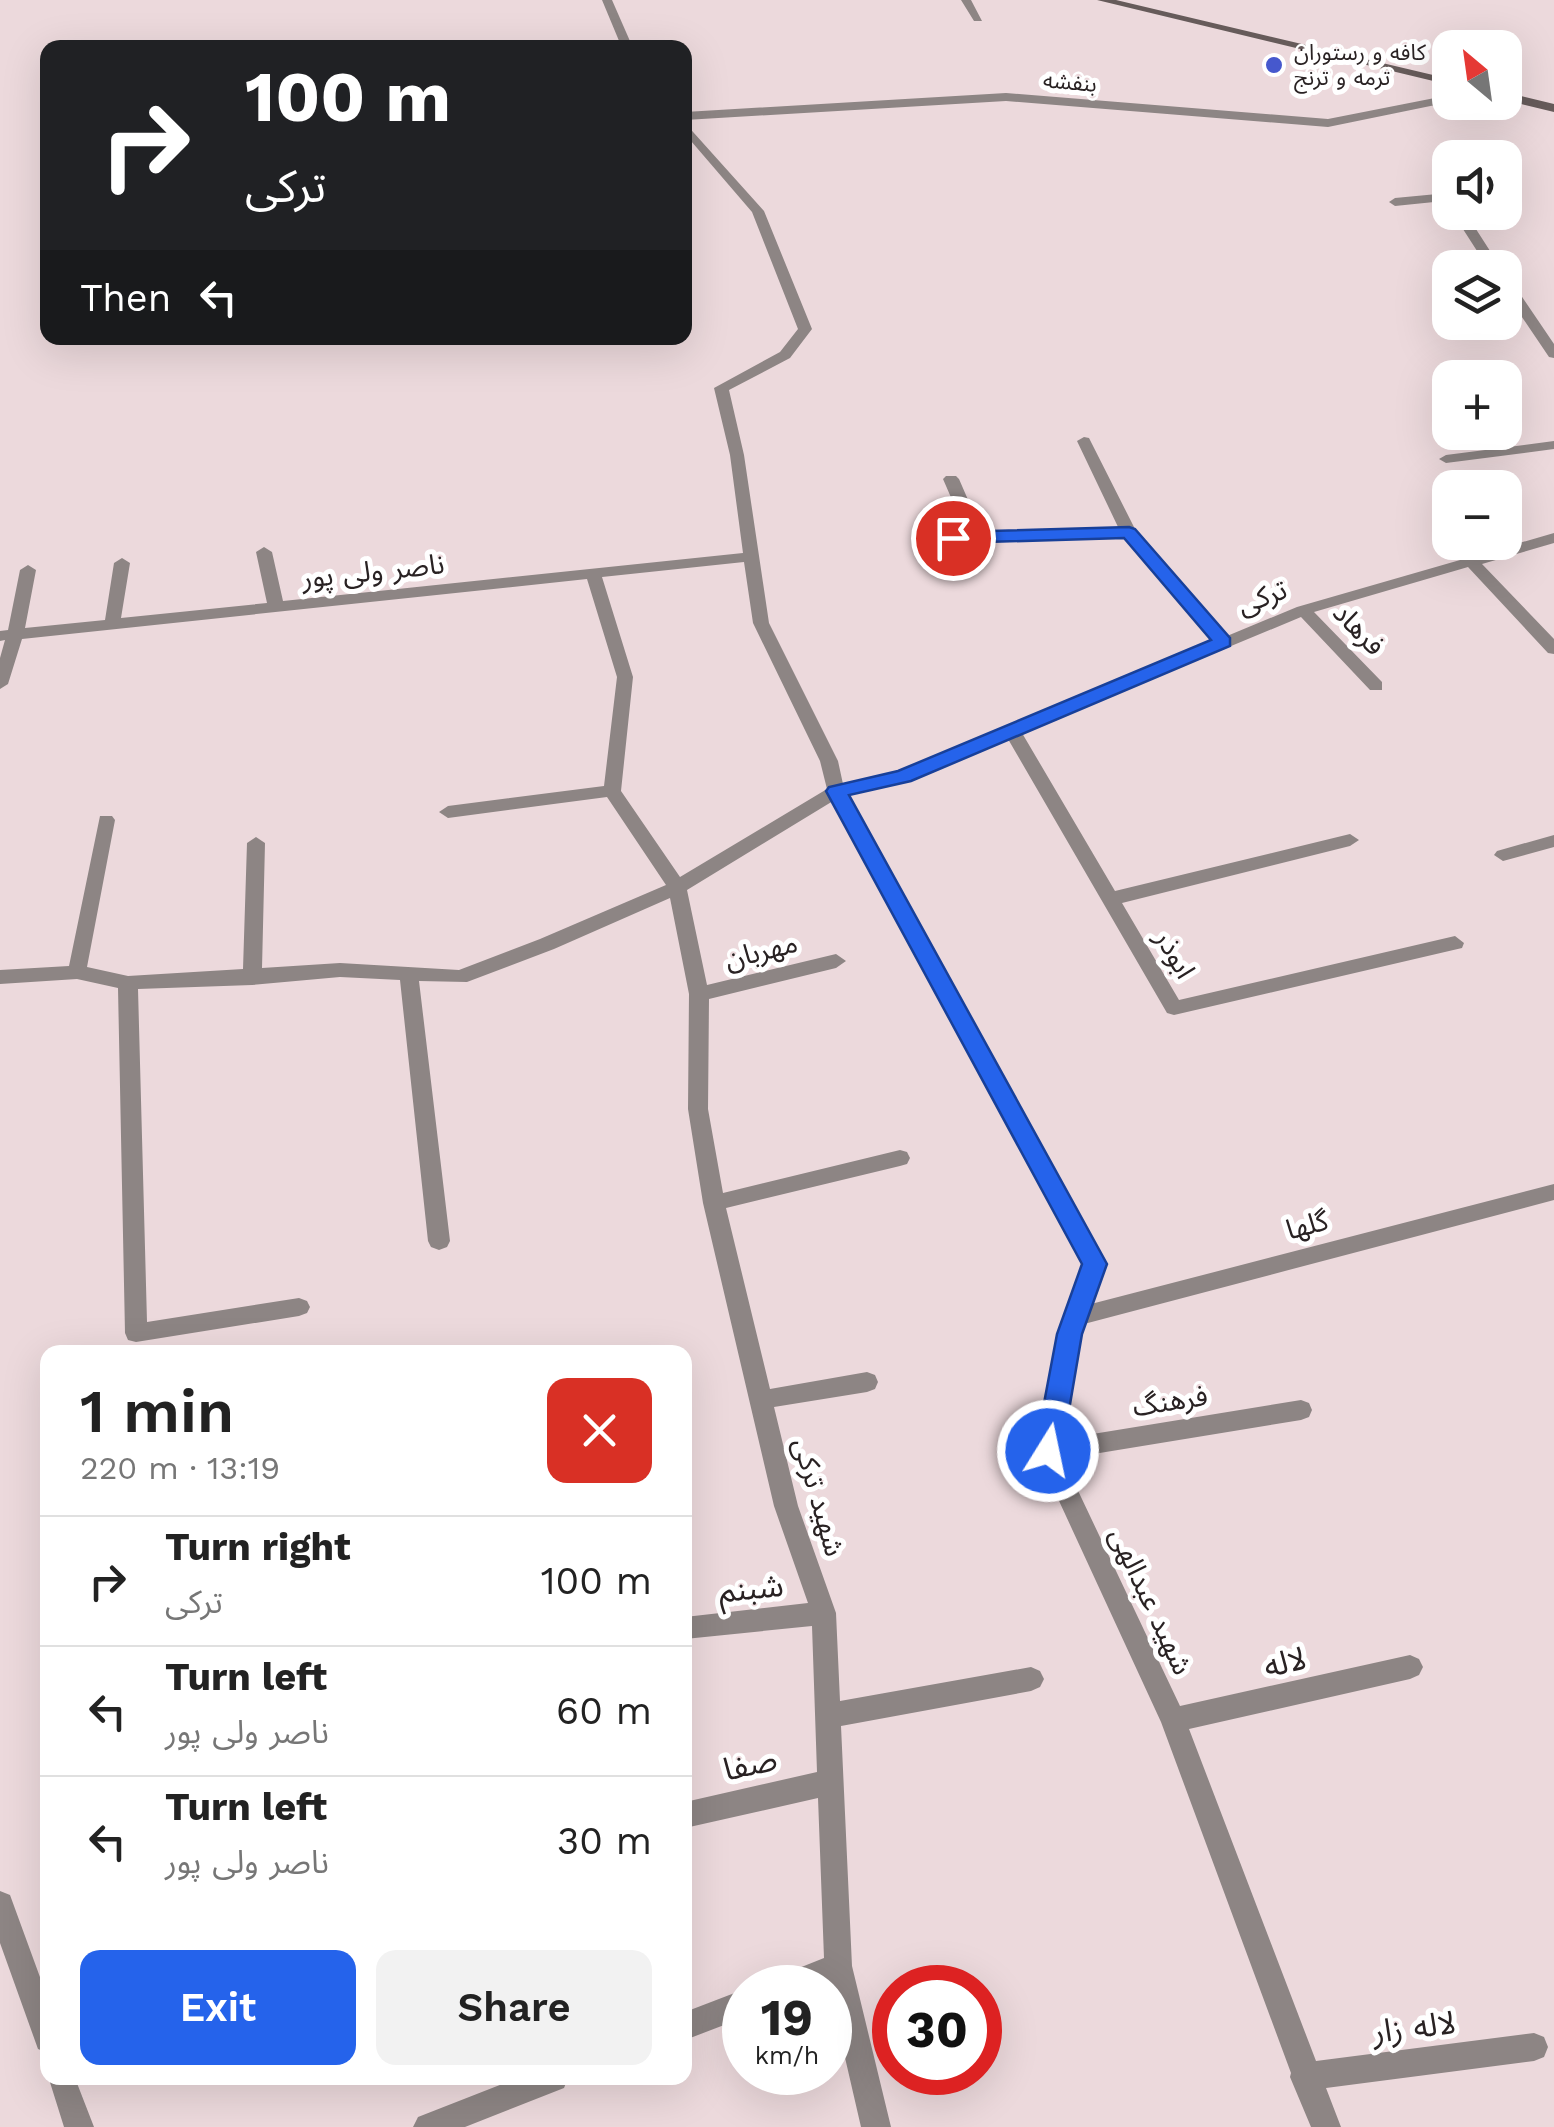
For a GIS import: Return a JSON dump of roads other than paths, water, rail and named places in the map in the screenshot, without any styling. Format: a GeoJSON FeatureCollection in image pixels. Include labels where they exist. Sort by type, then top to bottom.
{"type":"FeatureCollection","features":[{"type":"Feature","properties":{"kind":"street"},"geometry":{"type":"LineString","coordinates":[[607,0],[624,40]]}},
{"type":"Feature","properties":{"kind":"street"},"geometry":{"type":"LineString","coordinates":[[966,0],[978,19]]}},
{"type":"Feature","properties":{"kind":"street"},"geometry":{"type":"LineString","coordinates":[[1102,0],[1432,78]]}},
{"type":"Feature","properties":{"kind":"street","name":"بنفشه"},"geometry":{"type":"LineString","coordinates":[[692,116],[1006,97],[1328,123],[1432,103]]}},
{"type":"Feature","properties":{"kind":"street"},"geometry":{"type":"LineString","coordinates":[[1522,100],[1554,108]]}},
{"type":"Feature","properties":{"kind":"street"},"geometry":{"type":"LineString","coordinates":[[692,134],[758,211],[804,328],[785,355],[721,388],[737,456],[761,622],[829,761],[836,791],[1095,1264],[1076,1316],[1048,1451]]}},
{"type":"Feature","properties":{"kind":"street"},"geometry":{"type":"LineString","coordinates":[[692,152],[706,149]]}},
{"type":"Feature","properties":{"kind":"street"},"geometry":{"type":"LineString","coordinates":[[1395,202],[1432,199]]}},
{"type":"Feature","properties":{"kind":"street"},"geometry":{"type":"LineString","coordinates":[[1522,307],[1554,354]]}},
{"type":"Feature","properties":{"kind":"street"},"geometry":{"type":"LineString","coordinates":[[1084,440],[1129,532],[1223,642]]}},
{"type":"Feature","properties":{"kind":"street"},"geometry":{"type":"LineString","coordinates":[[1446,459],[1554,445]]}},
{"type":"Feature","properties":{"kind":"street"},"geometry":{"type":"LineString","coordinates":[[951,478],[976,537]]}},
{"type":"Feature","properties":{"kind":"street"},"geometry":{"type":"LineString","coordinates":[[930,538],[1129,532]]}},
{"type":"Feature","properties":{"kind":"street","name":"ترکی"},"geometry":{"type":"LineString","coordinates":[[0,977],[77,972],[128,983],[340,970],[410,977],[460,976],[547,944],[677,887],[836,791],[904,776],[1303,610],[1554,538]]}},
{"type":"Feature","properties":{"kind":"street"},"geometry":{"type":"LineString","coordinates":[[264,552],[276,606]]}},
{"type":"Feature","properties":{"kind":"street","name":"ناصر ولی پور"},"geometry":{"type":"LineString","coordinates":[[8,635],[752,557]]}},
{"type":"Feature","properties":{"kind":"street"},"geometry":{"type":"LineString","coordinates":[[112,624],[122,562]]}},
{"type":"Feature","properties":{"kind":"street"},"geometry":{"type":"LineString","coordinates":[[1473,563],[1554,648]]}},
{"type":"Feature","properties":{"kind":"street"},"geometry":{"type":"LineString","coordinates":[[0,684],[8,635],[28,570]]}},
{"type":"Feature","properties":{"kind":"street"},"geometry":{"type":"LineString","coordinates":[[592,574],[625,677],[612,791],[677,887]]}},
{"type":"Feature","properties":{"kind":"street","name":"فرهاد"},"geometry":{"type":"LineString","coordinates":[[1303,610],[1376,686]]}},
{"type":"Feature","properties":{"kind":"street","name":"ابوذر"},"geometry":{"type":"LineString","coordinates":[[1012,731],[1174,1008],[1455,943]]}},
{"type":"Feature","properties":{"kind":"street"},"geometry":{"type":"LineString","coordinates":[[448,812],[612,791]]}},
{"type":"Feature","properties":{"kind":"street"},"geometry":{"type":"LineString","coordinates":[[77,972],[106,820]]}},
{"type":"Feature","properties":{"kind":"street"},"geometry":{"type":"LineString","coordinates":[[1110,899],[1350,840]]}},
{"type":"Feature","properties":{"kind":"street"},"geometry":{"type":"LineString","coordinates":[[1504,855],[1554,841]]}},
{"type":"Feature","properties":{"kind":"street"},"geometry":{"type":"LineString","coordinates":[[252,978],[256,843]]}},
{"type":"Feature","properties":{"kind":"street","name":"شهید ترکی"},"geometry":{"type":"LineString","coordinates":[[677,887],[698,994],[698,1109],[714,1202],[786,1506],[824,1613],[838,1965]]}},
{"type":"Feature","properties":{"kind":"street","name":"مهربان"},"geometry":{"type":"LineString","coordinates":[[698,994],[836,961]]}},
{"type":"Feature","properties":{"kind":"street"},"geometry":{"type":"LineString","coordinates":[[410,977],[438,1240]]}},
{"type":"Feature","properties":{"kind":"street"},"geometry":{"type":"LineString","coordinates":[[128,983],[136,1333],[299,1307]]}},
{"type":"Feature","properties":{"kind":"street"},"geometry":{"type":"LineString","coordinates":[[714,1202],[900,1158]]}},
{"type":"Feature","properties":{"kind":"street","name":"گلها"},"geometry":{"type":"LineString","coordinates":[[1076,1316],[1554,1192]]}},
{"type":"Feature","properties":{"kind":"street"},"geometry":{"type":"LineString","coordinates":[[761,1400],[867,1382]]}},
{"type":"Feature","properties":{"kind":"street","name":"فرهنگ"},"geometry":{"type":"LineString","coordinates":[[1048,1451],[1301,1410]]}},
{"type":"Feature","properties":{"kind":"street","name":"شهید عبدالهی"},"geometry":{"type":"LineString","coordinates":[[1048,1451],[1173,1720],[1326,2127]]}},
{"type":"Feature","properties":{"kind":"street","name":"شبنم"},"geometry":{"type":"LineString","coordinates":[[692,1627],[824,1613]]}},
{"type":"Feature","properties":{"kind":"street","name":"لاله"},"geometry":{"type":"LineString","coordinates":[[1173,1720],[1410,1667]]}},
{"type":"Feature","properties":{"kind":"street"},"geometry":{"type":"LineString","coordinates":[[827,1716],[1031,1679]]}},
{"type":"Feature","properties":{"kind":"street","name":"صفا"},"geometry":{"type":"LineString","coordinates":[[692,1813],[831,1782]]}},
{"type":"Feature","properties":{"kind":"street"},"geometry":{"type":"LineString","coordinates":[[0,1905],[40,2017]]}},
{"type":"Feature","properties":{"kind":"street"},"geometry":{"type":"LineString","coordinates":[[692,2023],[722,2012]]}},
{"type":"Feature","properties":{"kind":"street","name":"شهید ترکی"},"geometry":{"type":"LineString","coordinates":[[852,2025],[876,2127]]}},
{"type":"Feature","properties":{"kind":"street","name":"لاله زار"},"geometry":{"type":"LineString","coordinates":[[1304,2077],[1534,2046]]}},
{"type":"Feature","properties":{"kind":"street"},"geometry":{"type":"LineString","coordinates":[[63,2085],[78,2127]]}},
{"type":"Feature","properties":{"kind":"street"},"geometry":{"type":"LineString","coordinates":[[428,2127],[536,2085]]}},
{"type":"Feature","properties":{"kind":"place","name":"کافه و رستوران ترمه و ترنج"},"geometry":{"type":"Point","coordinates":[1274,65]}}]}
